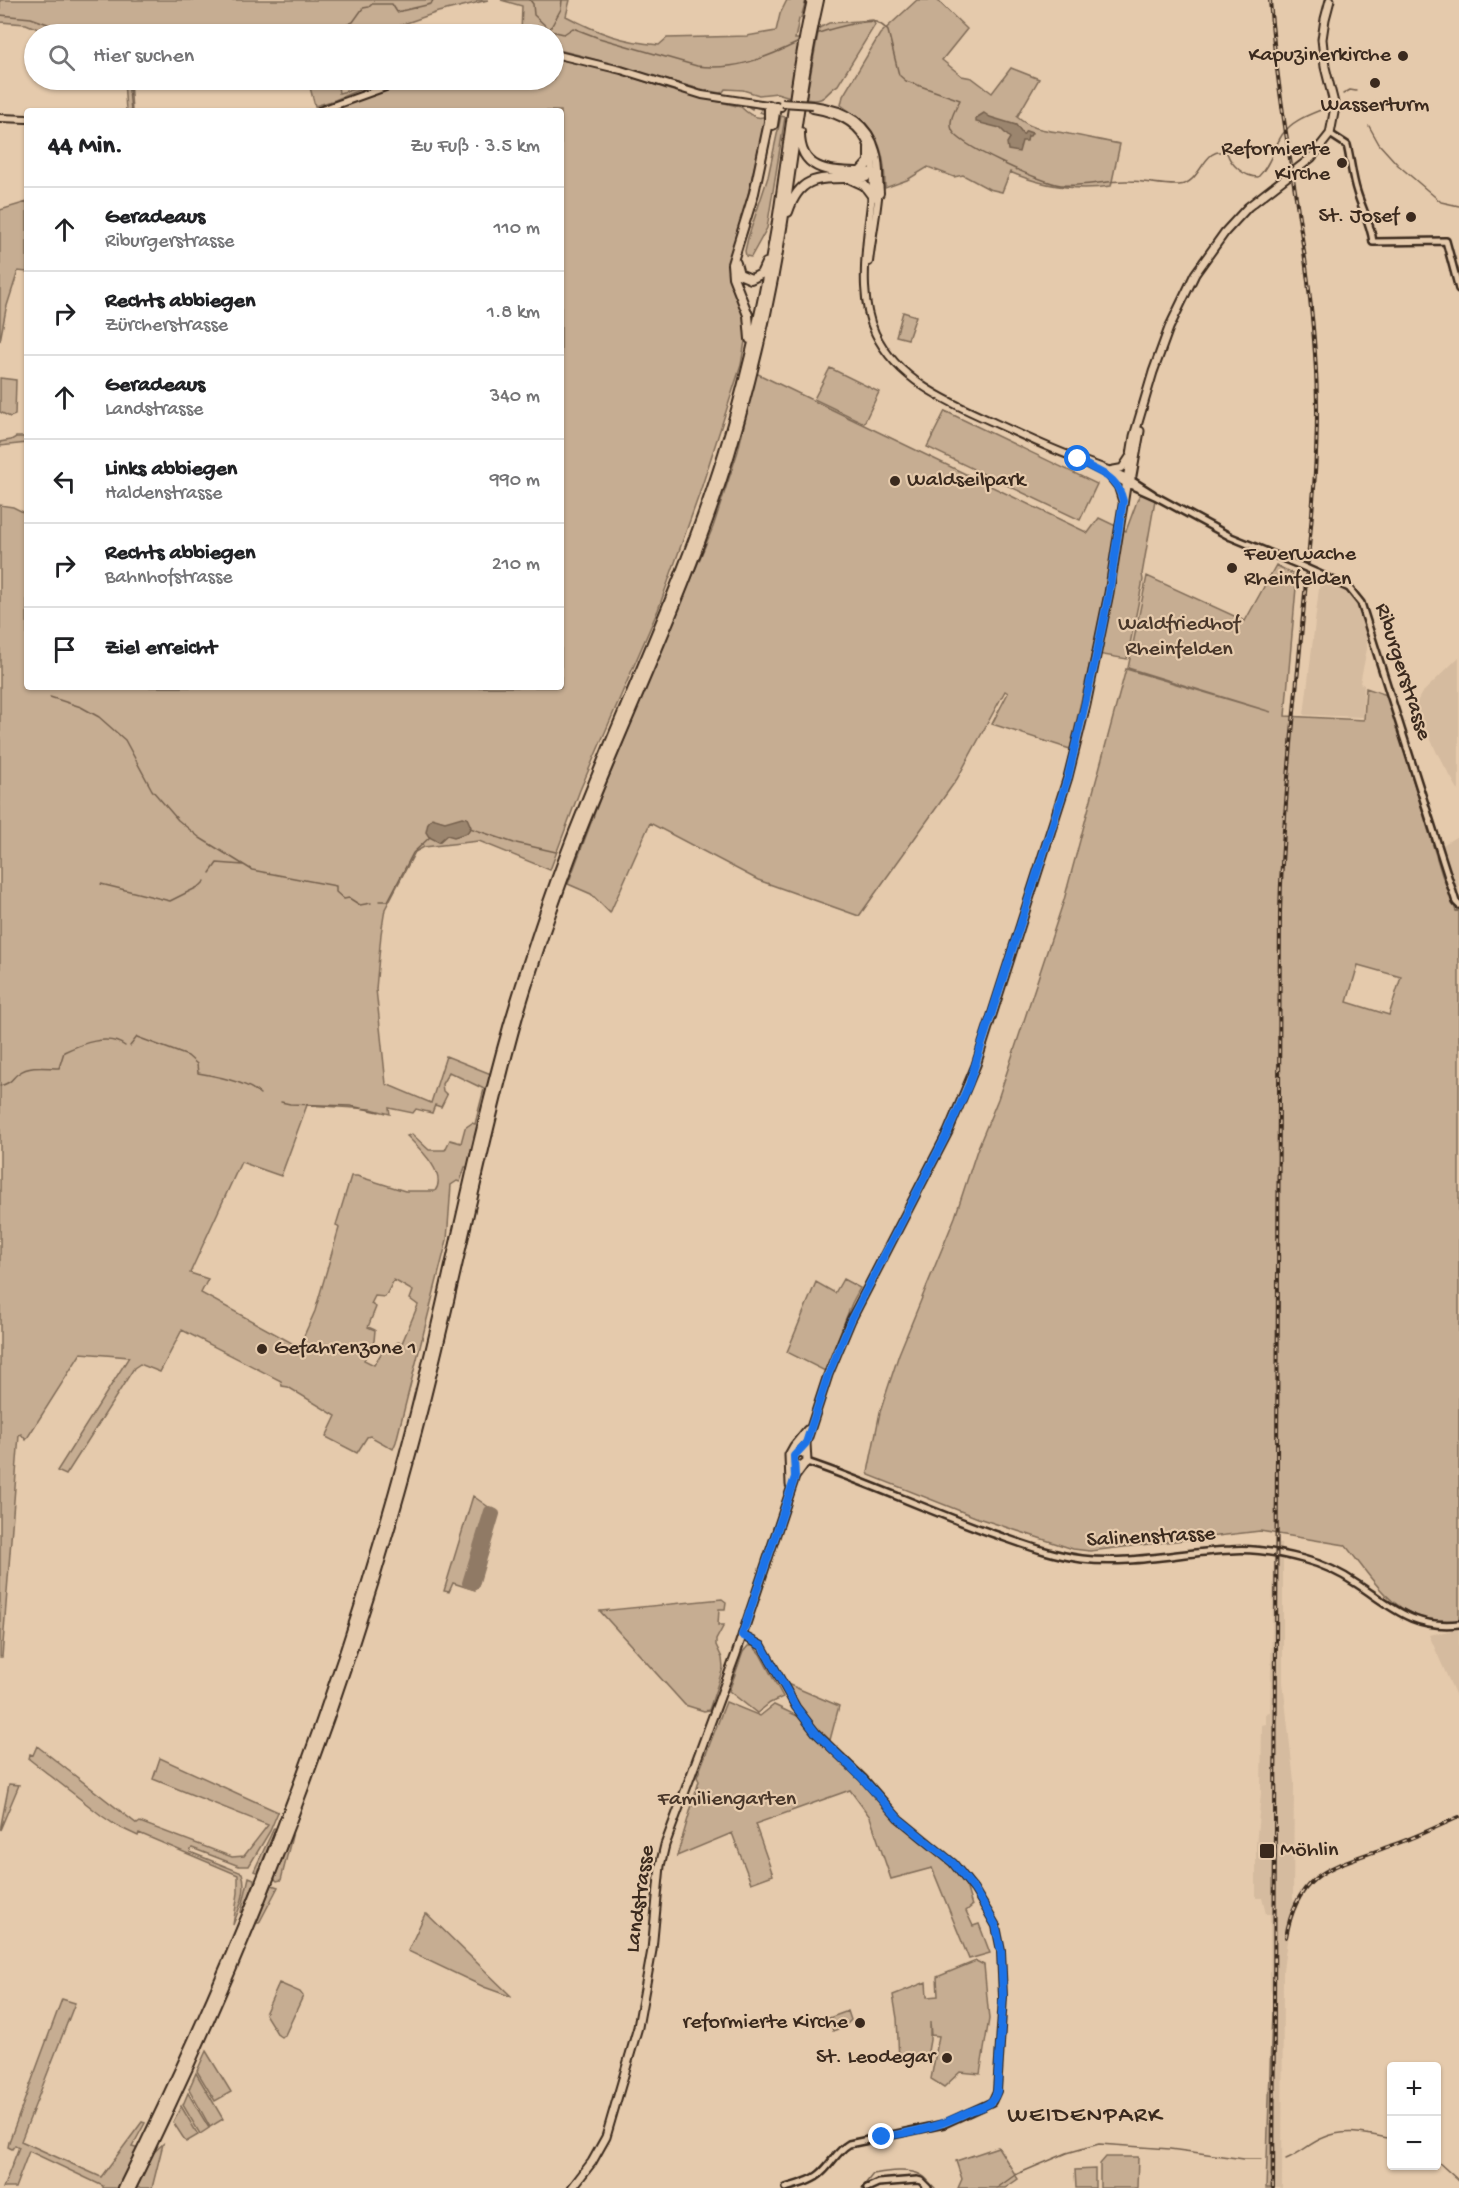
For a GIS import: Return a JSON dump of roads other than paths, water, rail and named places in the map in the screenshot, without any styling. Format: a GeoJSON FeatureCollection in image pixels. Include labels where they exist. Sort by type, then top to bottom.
{"type":"FeatureCollection","features":[{"type":"Feature","properties":{"kind":"highway"},"geometry":{"type":"LineString","coordinates":[[130,2188],[196,2052],[258,1906],[300,1799],[337,1694],[382,1553],[410,1457],[445,1321],[499,1061],[541,922],[586,802],[688,555],[723,454],[749,359],[776,224],[811,20],[812,0]]}},
{"type":"Feature","properties":{"kind":"highway"},"geometry":{"type":"LineString","coordinates":[[811,20],[819,0]]}},
{"type":"Feature","properties":{"kind":"highway"},"geometry":{"type":"LineString","coordinates":[[804,57],[800,140],[801,149],[807,160],[824,169],[877,175]]}},
{"type":"Feature","properties":{"kind":"highway"},"geometry":{"type":"LineString","coordinates":[[123,2188],[185,2060],[241,1930],[287,1814],[335,1682],[404,1454],[471,1189],[512,1039],[553,908],[588,814],[684,585],[724,470],[755,361],[781,233],[801,99]]}},
{"type":"Feature","properties":{"kind":"highway"},"geometry":{"type":"LineString","coordinates":[[776,105],[765,161],[738,252],[736,264],[739,274],[747,279],[759,276],[766,262],[776,224]]}},
{"type":"Feature","properties":{"kind":"highway"},"geometry":{"type":"LineString","coordinates":[[749,359],[749,321],[733,276],[732,261],[753,193],[769,122],[776,105]]}},
{"type":"Feature","properties":{"kind":"highway"},"geometry":{"type":"LineString","coordinates":[[860,172],[868,164],[869,148]]}},
{"type":"Feature","properties":{"kind":"highway"},"geometry":{"type":"LineString","coordinates":[[781,233],[795,195],[810,182],[826,177],[849,178],[877,175]]}},
{"type":"Feature","properties":{"kind":"highway"},"geometry":{"type":"LineString","coordinates":[[876,195],[877,175]]}},
{"type":"Feature","properties":{"kind":"highway"},"geometry":{"type":"LineString","coordinates":[[849,178],[864,185],[876,195]]}},
{"type":"Feature","properties":{"kind":"main road"},"geometry":{"type":"LineString","coordinates":[[789,1495],[789,1455],[812,1423],[828,1375],[851,1320],[948,1132],[976,1065],[1068,777],[1086,705],[1117,545],[1123,501],[1129,482],[1130,456],[1153,372],[1169,328],[1203,262],[1241,214],[1311,158],[1330,134],[1335,107],[1325,67],[1322,39],[1330,0]]}},
{"type":"Feature","properties":{"kind":"main road"},"geometry":{"type":"LineString","coordinates":[[564,56],[621,70],[702,95],[776,105],[830,109],[849,116],[865,129],[876,150],[877,175]]}},
{"type":"Feature","properties":{"kind":"main road"},"geometry":{"type":"LineString","coordinates":[[328,108],[378,90]]}},
{"type":"Feature","properties":{"kind":"main road"},"geometry":{"type":"LineString","coordinates":[[830,109],[853,125],[869,148],[877,175]]}},
{"type":"Feature","properties":{"kind":"main road"},"geometry":{"type":"LineString","coordinates":[[0,118],[24,119]]}},
{"type":"Feature","properties":{"kind":"main road","name":"Riburgerstrasse"},"geometry":{"type":"LineString","coordinates":[[876,195],[869,280],[872,315],[883,345],[896,364],[919,384],[936,394],[1129,482]]}},
{"type":"Feature","properties":{"kind":"main road"},"geometry":{"type":"LineString","coordinates":[[1117,545],[1139,439],[1140,419]]}},
{"type":"Feature","properties":{"kind":"main road"},"geometry":{"type":"LineString","coordinates":[[1123,501],[1110,474],[1122,468],[1130,456]]}},
{"type":"Feature","properties":{"kind":"main road","name":"Landstrasse"},"geometry":{"type":"LineString","coordinates":[[572,2188],[596,2156],[612,2118],[638,2027],[652,1950],[660,1866],[665,1845],[742,1635],[795,1477],[804,1459],[812,1423]]}},
{"type":"Feature","properties":{"kind":"main road","name":"Landstrasse"},"geometry":{"type":"LineString","coordinates":[[795,1477],[794,1456],[804,1459]]}},
{"type":"Feature","properties":{"kind":"main road"},"geometry":{"type":"LineString","coordinates":[[795,1464],[804,1459]]}},
{"type":"Feature","properties":{"kind":"street"},"geometry":{"type":"LineString","coordinates":[[1330,134],[1347,145],[1352,172],[1369,220],[1373,242],[1444,240],[1447,242],[1459,289]]}},
{"type":"Feature","properties":{"kind":"street","name":"Riburgerstrasse"},"geometry":{"type":"LineString","coordinates":[[1129,482],[1231,537],[1349,588],[1361,603],[1458,905]]}},
{"type":"Feature","properties":{"kind":"street","name":"Salinenstrasse"},"geometry":{"type":"LineString","coordinates":[[804,1459],[963,1522],[1059,1555],[1104,1561],[1233,1550],[1279,1554],[1306,1560],[1335,1571],[1356,1583],[1389,1608],[1409,1618],[1435,1625],[1459,1624]]}},
{"type":"Feature","properties":{"kind":"street"},"geometry":{"type":"LineString","coordinates":[[742,1635],[762,1646],[796,1707],[816,1733],[862,1778],[898,1818],[953,1863],[974,1889],[996,1926],[1001,1951],[1003,1996],[996,2095],[990,2103],[944,2124],[849,2144],[838,2152],[815,2178],[786,2188]]}},
{"type":"Feature","properties":{"kind":"street"},"geometry":{"type":"LineString","coordinates":[[867,2188],[878,2183],[917,2180],[926,2184],[928,2188]]}},
{"type":"Feature","properties":{"kind":"waterway"},"geometry":{"type":"LineString","coordinates":[[348,24],[353,22],[363,8],[372,4],[392,4],[397,12],[431,4],[433,0]]}},
{"type":"Feature","properties":{"kind":"waterway"},"geometry":{"type":"LineString","coordinates":[[530,0],[533,4],[534,15],[544,24]]}},
{"type":"Feature","properties":{"kind":"waterway"},"geometry":{"type":"LineString","coordinates":[[553,24],[561,9],[562,0]]}},
{"type":"Feature","properties":{"kind":"waterway"},"geometry":{"type":"LineString","coordinates":[[0,15],[31,18],[48,24]]}},
{"type":"Feature","properties":{"kind":"waterway"},"geometry":{"type":"LineString","coordinates":[[814,35],[864,22],[871,21],[881,25],[888,31],[899,75],[906,81],[960,100],[951,122],[952,130],[958,137],[1002,163],[1037,178],[1061,185],[1120,181],[1179,185],[1187,183],[1207,159],[1219,152],[1227,153],[1235,166],[1243,173],[1258,177],[1266,168],[1286,130],[1300,119],[1323,109]]}},
{"type":"Feature","properties":{"kind":"waterway"},"geometry":{"type":"LineString","coordinates":[[564,34],[573,28],[599,38],[697,66],[711,67],[750,62],[799,42]]}},
{"type":"Feature","properties":{"kind":"waterway"},"geometry":{"type":"LineString","coordinates":[[129,90],[131,108]]}},
{"type":"Feature","properties":{"kind":"waterway"},"geometry":{"type":"LineString","coordinates":[[1343,94],[1350,90],[1356,91]]}},
{"type":"Feature","properties":{"kind":"waterway"},"geometry":{"type":"LineString","coordinates":[[1369,126],[1379,144],[1398,165],[1441,202],[1459,206]]}},
{"type":"Feature","properties":{"kind":"waterway"},"geometry":{"type":"LineString","coordinates":[[50,697],[81,707],[99,717],[125,740],[152,790],[178,820],[200,838],[252,870],[336,886],[336,892],[344,899],[349,898],[360,905],[371,903]]}},
{"type":"Feature","properties":{"kind":"waterway"},"geometry":{"type":"LineString","coordinates":[[470,828],[514,843]]}},
{"type":"Feature","properties":{"kind":"waterway"},"geometry":{"type":"LineString","coordinates":[[379,901],[388,901],[413,853],[430,837]]}},
{"type":"Feature","properties":{"kind":"waterway"},"geometry":{"type":"LineString","coordinates":[[516,843],[556,852]]}},
{"type":"Feature","properties":{"kind":"waterway"},"geometry":{"type":"LineString","coordinates":[[210,873],[217,863],[243,865]]}},
{"type":"Feature","properties":{"kind":"waterway"},"geometry":{"type":"LineString","coordinates":[[101,884],[170,901],[200,886],[205,881]]}},
{"type":"Feature","properties":{"kind":"waterway"},"geometry":{"type":"LineString","coordinates":[[130,1046],[137,1037],[188,1056],[197,1064],[198,1073],[239,1083],[260,1094]]}},
{"type":"Feature","properties":{"kind":"waterway"},"geometry":{"type":"LineString","coordinates":[[0,1086],[8,1083],[23,1070],[59,1068],[64,1052],[86,1043],[111,1040],[125,1046]]}},
{"type":"Feature","properties":{"kind":"waterway"},"geometry":{"type":"LineString","coordinates":[[281,1102],[351,1106],[379,1112]]}},
{"type":"Feature","properties":{"kind":"waterway"},"geometry":{"type":"LineString","coordinates":[[1286,2159],[1318,2140],[1340,2133],[1387,2138]]}},
{"type":"Feature","properties":{"kind":"waterway"},"geometry":{"type":"LineString","coordinates":[[997,2188],[1015,2175],[1067,2153],[1099,2144],[1261,2159]]}},
{"type":"Feature","properties":{"kind":"waterway"},"geometry":{"type":"LineString","coordinates":[[1441,2165],[1459,2181]]}},
{"type":"Feature","properties":{"kind":"waterway"},"geometry":{"type":"LineString","coordinates":[[862,2188],[873,2174],[904,2171],[921,2175],[935,2188]]}},
{"type":"Feature","properties":{"kind":"railway"},"geometry":{"type":"LineString","coordinates":[[1270,0],[1275,52],[1311,308],[1317,411],[1313,496],[1287,788],[1280,912],[1273,2188]]}},
{"type":"Feature","properties":{"kind":"railway"},"geometry":{"type":"LineString","coordinates":[[1286,1937],[1299,1897],[1309,1884],[1322,1874],[1336,1866],[1408,1840],[1459,1817]]}},
{"type":"Feature","properties":{"kind":"place","name":"Kapuzinerkirche"},"geometry":{"type":"Point","coordinates":[1403,56]}},
{"type":"Feature","properties":{"kind":"place","name":"Wasserturm"},"geometry":{"type":"Point","coordinates":[1375,83]}},
{"type":"Feature","properties":{"kind":"place","name":"Reformierte Kirche"},"geometry":{"type":"Point","coordinates":[1342,163]}},
{"type":"Feature","properties":{"kind":"place","name":"St. Josef"},"geometry":{"type":"Point","coordinates":[1411,217]}},
{"type":"Feature","properties":{"kind":"place","name":"Waldseilpark"},"geometry":{"type":"Point","coordinates":[895,481]}},
{"type":"Feature","properties":{"kind":"place","name":"Feuerwache Rheinfelden"},"geometry":{"type":"Point","coordinates":[1232,568]}},
{"type":"Feature","properties":{"kind":"place","name":"Gefahrenzone 1"},"geometry":{"type":"Point","coordinates":[262,1349]}},
{"type":"Feature","properties":{"kind":"place","name":"Möhlin"},"geometry":{"type":"Point","coordinates":[1267,1851]}},
{"type":"Feature","properties":{"kind":"place","name":"reformierte Kirche"},"geometry":{"type":"Point","coordinates":[860,2023]}},
{"type":"Feature","properties":{"kind":"place","name":"St. Leodegar"},"geometry":{"type":"Point","coordinates":[947,2058]}},
{"type":"Feature","properties":{"kind":"district","name":"WEIDENPARK"},"geometry":{"type":"Point","coordinates":[1085,2116]}},
{"type":"Feature","properties":{"kind":"park label","name":"Waldfriedhof Rheinfelden"},"geometry":{"type":"Point","coordinates":[1179,638]}},
{"type":"Feature","properties":{"kind":"park label","name":"Familiengarten"},"geometry":{"type":"Point","coordinates":[727,1800]}}]}
